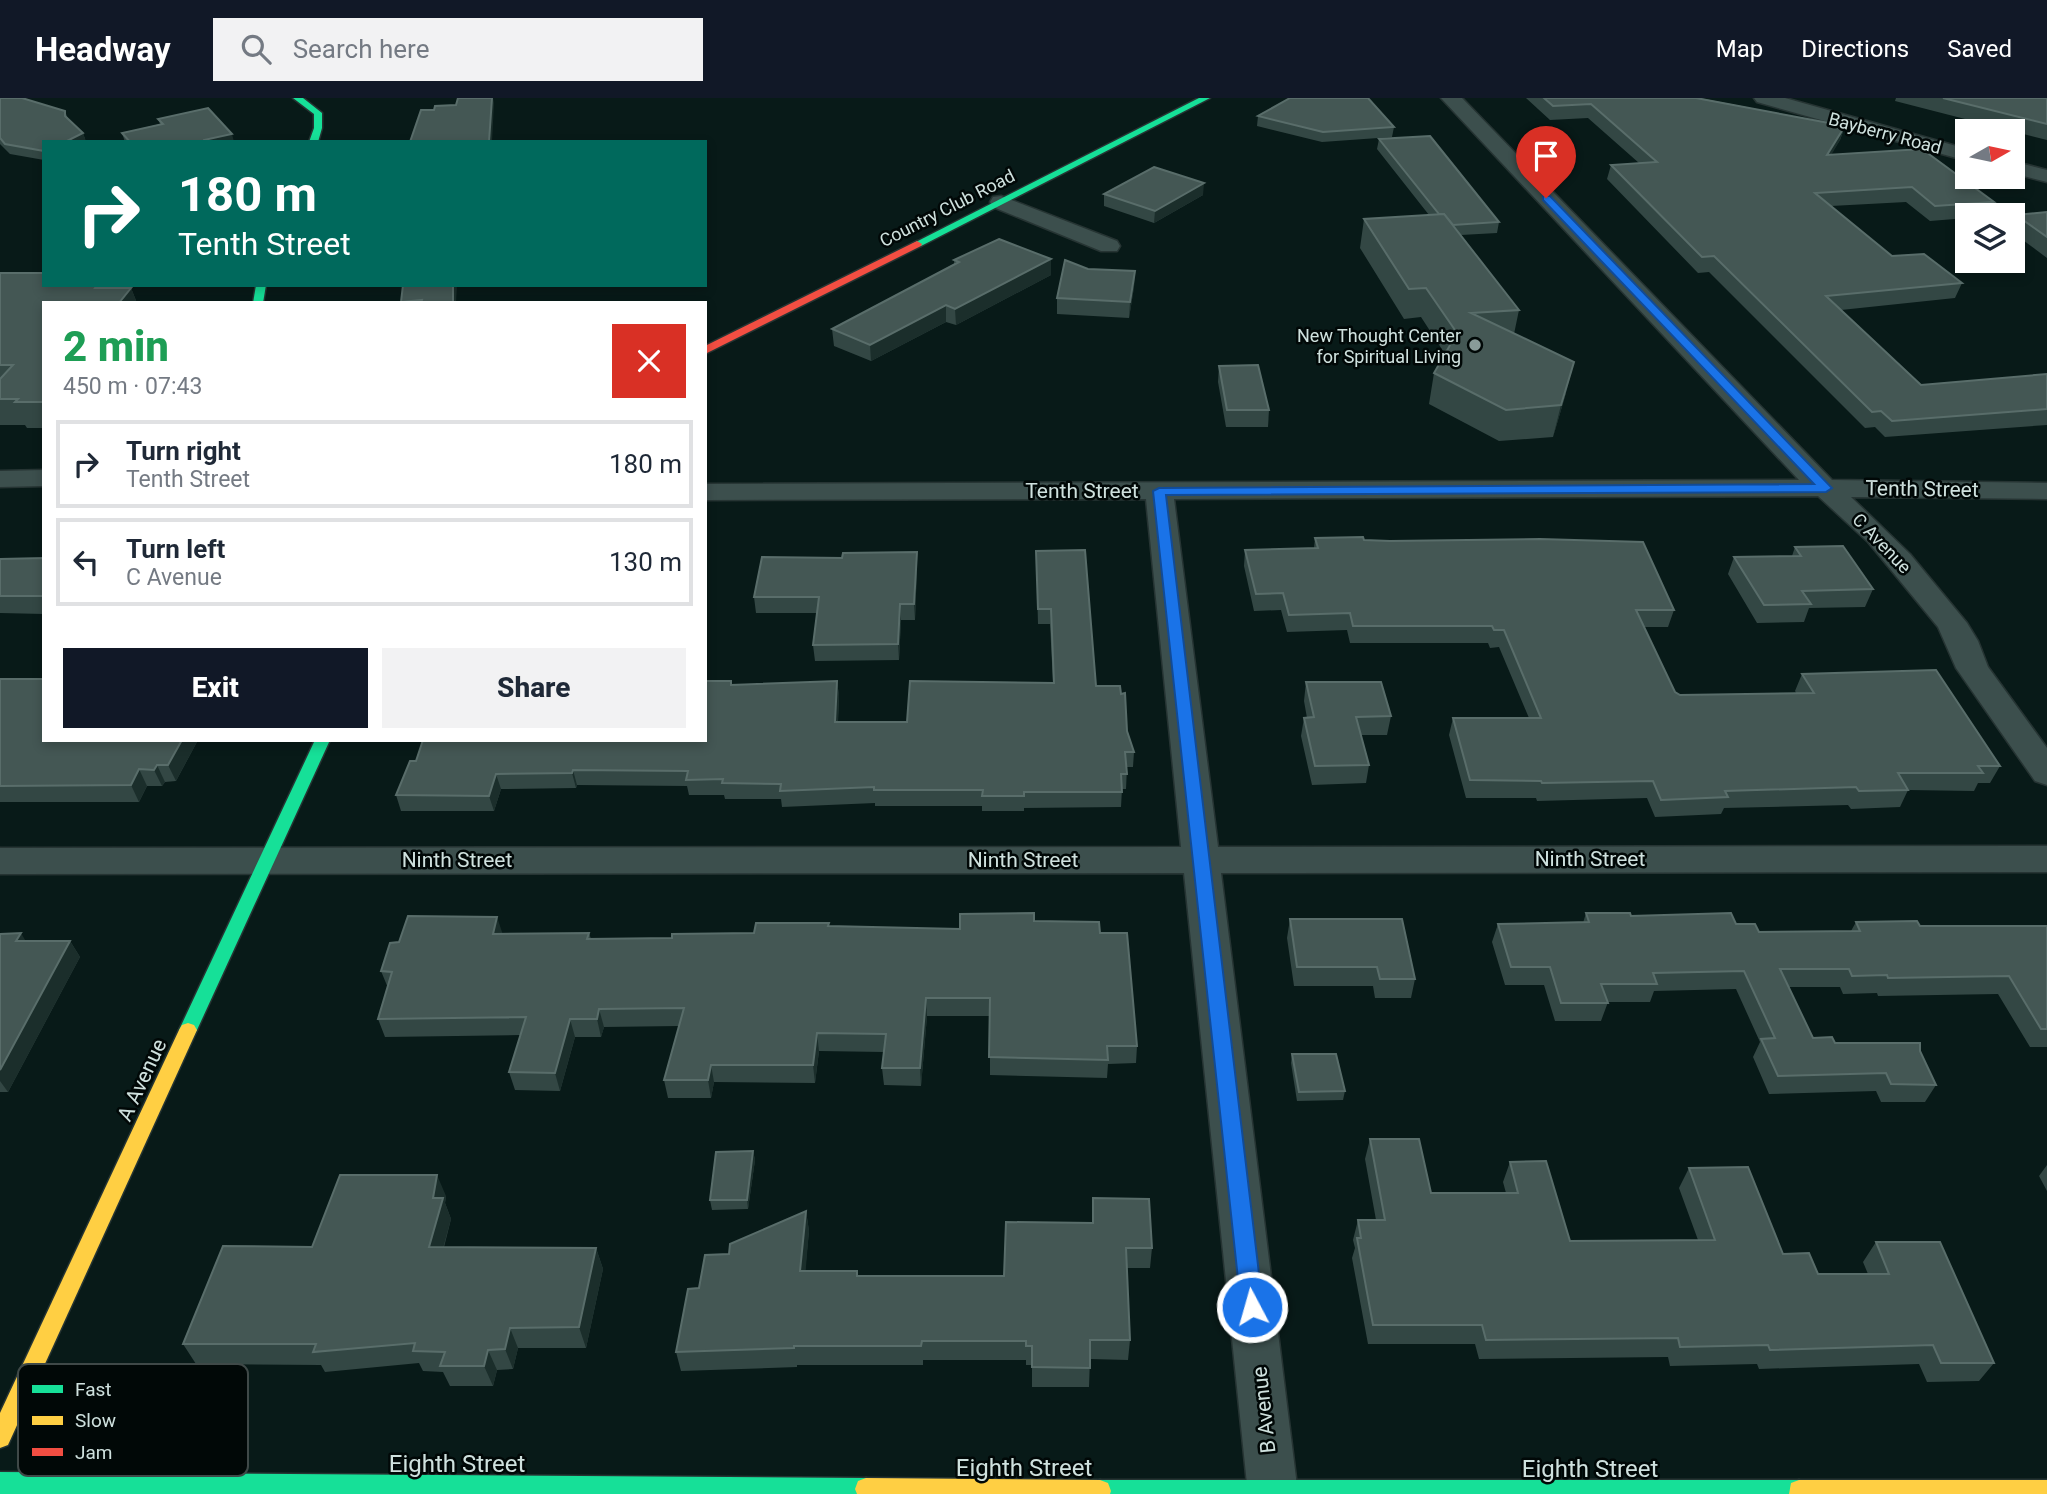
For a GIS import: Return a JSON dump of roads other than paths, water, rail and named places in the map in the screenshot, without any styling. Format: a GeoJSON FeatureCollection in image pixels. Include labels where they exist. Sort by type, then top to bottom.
{"type":"FeatureCollection","features":[{"type":"Feature","properties":{"kind":"main road","name":"Country Club Road"},"geometry":{"type":"LineString","coordinates":[[707,350],[1206,98]]}},
{"type":"Feature","properties":{"kind":"main road"},"geometry":{"type":"LineString","coordinates":[[309,100],[319,118],[314,140]]}},
{"type":"Feature","properties":{"kind":"main road","name":"A Avenue"},"geometry":{"type":"LineString","coordinates":[[34,1364],[322,742]]}},
{"type":"Feature","properties":{"kind":"main road","name":"A Avenue"},"geometry":{"type":"LineString","coordinates":[[0,1437],[18,1398]]}},
{"type":"Feature","properties":{"kind":"main road","name":"Eighth Street"},"geometry":{"type":"LineString","coordinates":[[0,1483],[1273,1493],[2047,1491]]}},
{"type":"Feature","properties":{"kind":"street","name":"C Avenue"},"geometry":{"type":"LineString","coordinates":[[1451,98],[1804,469],[1878,536],[1938,605],[1962,641],[1972,668],[2047,773]]}},
{"type":"Feature","properties":{"kind":"street","name":"Bayberry Road"},"geometry":{"type":"LineString","coordinates":[[1764,98],[1955,152]]}},
{"type":"Feature","properties":{"kind":"street"},"geometry":{"type":"LineString","coordinates":[[1799,108],[1821,98]]}},
{"type":"Feature","properties":{"kind":"street"},"geometry":{"type":"LineString","coordinates":[[2025,170],[2047,176]]}},
{"type":"Feature","properties":{"kind":"street"},"geometry":{"type":"LineString","coordinates":[[1001,202],[1109,246]]}},
{"type":"Feature","properties":{"kind":"street"},"geometry":{"type":"LineString","coordinates":[[0,479],[42,478]]}},
{"type":"Feature","properties":{"kind":"street","name":"Tenth Street"},"geometry":{"type":"LineString","coordinates":[[707,492],[1826,488],[2047,491]]}},
{"type":"Feature","properties":{"kind":"street","name":"B Avenue"},"geometry":{"type":"LineString","coordinates":[[1159,491],[1273,1493]]}},
{"type":"Feature","properties":{"kind":"street","name":"Ninth Street"},"geometry":{"type":"LineString","coordinates":[[0,861],[2047,859]]}},
{"type":"Feature","properties":{"kind":"place","name":"New Thought Center for Spiritual Living"},"geometry":{"type":"Point","coordinates":[1475,345]}}]}
